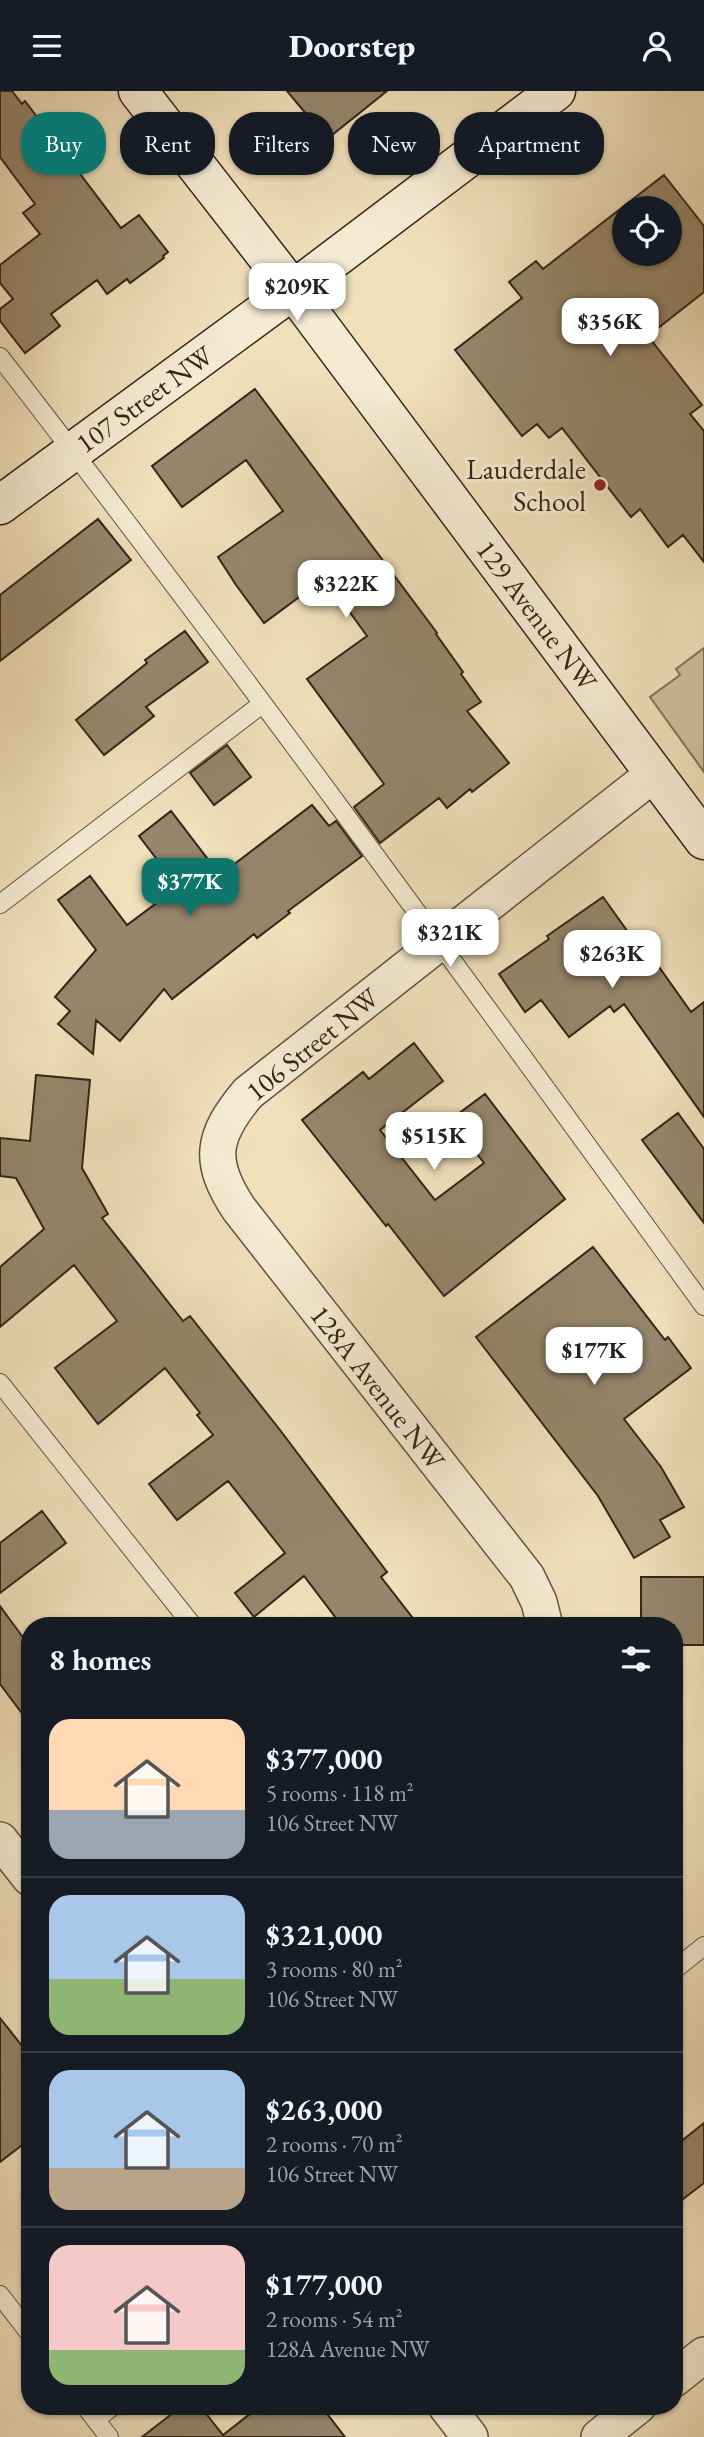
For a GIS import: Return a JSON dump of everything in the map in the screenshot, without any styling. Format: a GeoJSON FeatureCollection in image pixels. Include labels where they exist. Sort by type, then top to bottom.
{"type":"FeatureCollection","features":[{"type":"Feature","properties":{"kind":"street","name":"129 Avenue NW"},"geometry":{"type":"LineString","coordinates":[[138,91],[293,290],[704,840]]}},
{"type":"Feature","properties":{"kind":"street","name":"107 Street NW"},"geometry":{"type":"LineString","coordinates":[[0,505],[293,290],[553,92]]}},
{"type":"Feature","properties":{"kind":"street","name":"106 Street NW"},"geometry":{"type":"LineString","coordinates":[[216,1147],[222,1129],[248,1093],[655,772]]}},
{"type":"Feature","properties":{"kind":"street","name":"128A Avenue NW"},"geometry":{"type":"LineString","coordinates":[[216,1147],[218,1169],[227,1192],[527,1577],[540,1602],[543,1617]]}},
{"type":"Feature","properties":{"kind":"street"},"geometry":{"type":"LineString","coordinates":[[0,1840],[21,1867]]}},
{"type":"Feature","properties":{"kind":"street"},"geometry":{"type":"LineString","coordinates":[[683,2372],[704,2355]]}},
{"type":"Feature","properties":{"kind":"street"},"geometry":{"type":"LineString","coordinates":[[453,2415],[470,2437]]}},
{"type":"Feature","properties":{"kind":"street"},"geometry":{"type":"LineString","coordinates":[[599,2437],[627,2415]]}},
{"type":"Feature","properties":{"kind":"lane"},"geometry":{"type":"LineString","coordinates":[[0,357],[73,450],[440,942],[704,1305]]}},
{"type":"Feature","properties":{"kind":"lane"},"geometry":{"type":"LineString","coordinates":[[0,904],[262,704]]}},
{"type":"Feature","properties":{"kind":"lane"},"geometry":{"type":"LineString","coordinates":[[0,1383],[186,1617]]}},
{"type":"Feature","properties":{"kind":"lane"},"geometry":{"type":"LineString","coordinates":[[683,1963],[704,1947]]}},
{"type":"Feature","properties":{"kind":"lane"},"geometry":{"type":"LineString","coordinates":[[0,2295],[21,2322]]}},
{"type":"Feature","properties":{"kind":"lane"},"geometry":{"type":"LineString","coordinates":[[92,2415],[109,2437]]}},
{"type":"Feature","properties":{"kind":"shaded area"},"geometry":{"type":"Polygon","coordinates":[[[704,648],[704,772],[650,697],[680,675],[676,669],[704,648]]]}},
{"type":"Feature","properties":{"kind":"building"},"geometry":{"type":"Polygon","coordinates":[[[0,91],[12,91],[22,104],[25,101],[33,112],[21,112],[21,175],[81,175],[121,228],[139,215],[168,252],[164,258],[130,283],[127,279],[107,294],[97,280],[51,314],[60,326],[25,353],[0,321],[0,309],[13,299],[0,283],[0,265],[40,234],[23,213],[35,204],[0,157],[0,91]]]}},
{"type":"Feature","properties":{"kind":"building"},"geometry":{"type":"Polygon","coordinates":[[[287,91],[387,91],[361,112],[348,112],[348,122],[334,133],[334,112],[304,112],[287,91]]]}},
{"type":"Feature","properties":{"kind":"building"},"geometry":{"type":"Polygon","coordinates":[[[664,175],[680,196],[637,196],[664,175]]]}},
{"type":"Feature","properties":{"kind":"building"},"geometry":{"type":"Polygon","coordinates":[[[682,198],[704,226],[704,292],[648,336],[702,405],[690,414],[704,431],[704,562],[683,535],[668,547],[640,509],[631,517],[562,428],[549,438],[537,424],[522,436],[455,350],[522,298],[509,282],[536,261],[543,269],[612,215],[612,266],[682,266],[682,198]]]}},
{"type":"Feature","properties":{"kind":"building"},"geometry":{"type":"Polygon","coordinates":[[[255,389],[437,633],[481,702],[467,711],[509,763],[447,808],[439,798],[380,843],[354,807],[384,784],[307,679],[367,636],[325,578],[264,623],[236,585],[218,557],[283,511],[246,460],[182,507],[152,466],[255,389]]]}},
{"type":"Feature","properties":{"kind":"building"},"geometry":{"type":"Polygon","coordinates":[[[98,519],[131,560],[0,661],[0,595],[98,519]]]}},
{"type":"Feature","properties":{"kind":"building"},"geometry":{"type":"Polygon","coordinates":[[[185,631],[208,662],[146,707],[154,716],[104,755],[76,720],[147,663],[145,660],[185,631]]]}},
{"type":"Feature","properties":{"kind":"building"},"geometry":{"type":"Polygon","coordinates":[[[227,745],[251,777],[214,805],[190,773],[227,745]]]}},
{"type":"Feature","properties":{"kind":"building"},"geometry":{"type":"Polygon","coordinates":[[[312,805],[329,826],[336,821],[362,856],[288,911],[290,913],[257,938],[254,934],[172,999],[164,989],[120,1041],[96,1020],[93,1054],[58,1024],[70,1011],[55,997],[96,950],[58,900],[90,876],[127,925],[178,887],[139,836],[171,811],[220,875],[312,805]]]}},
{"type":"Feature","properties":{"kind":"building"},"geometry":{"type":"Polygon","coordinates":[[[603,897],[638,946],[642,943],[691,1012],[704,1002],[704,1117],[624,1004],[614,1012],[610,1006],[569,1037],[541,1000],[525,1012],[499,974],[603,897]]]}},
{"type":"Feature","properties":{"kind":"building"},"geometry":{"type":"Polygon","coordinates":[[[414,1043],[443,1081],[380,1130],[435,1200],[484,1163],[450,1120],[485,1094],[565,1199],[444,1296],[302,1120],[363,1072],[369,1079],[414,1043]]]}},
{"type":"Feature","properties":{"kind":"building"},"geometry":{"type":"Polygon","coordinates":[[[36,1075],[90,1080],[82,1168],[108,1214],[102,1218],[183,1321],[190,1316],[280,1430],[387,1572],[381,1577],[412,1617],[335,1617],[304,1576],[254,1617],[235,1593],[285,1553],[228,1481],[177,1520],[149,1484],[213,1435],[197,1415],[200,1413],[165,1368],[98,1424],[55,1368],[117,1321],[74,1265],[0,1327],[0,1267],[44,1229],[16,1178],[0,1176],[0,1138],[30,1141],[36,1075]]]}},
{"type":"Feature","properties":{"kind":"building"},"geometry":{"type":"Polygon","coordinates":[[[678,1113],[704,1149],[704,1223],[642,1140],[678,1113]]]}},
{"type":"Feature","properties":{"kind":"building"},"geometry":{"type":"Polygon","coordinates":[[[593,1247],[665,1340],[668,1337],[691,1368],[624,1419],[661,1467],[684,1507],[660,1520],[670,1537],[634,1558],[598,1496],[476,1337],[593,1247]]]}},
{"type":"Feature","properties":{"kind":"building"},"geometry":{"type":"Polygon","coordinates":[[[42,1511],[66,1543],[0,1593],[0,1543],[42,1511]]]}},
{"type":"Feature","properties":{"kind":"building"},"geometry":{"type":"Polygon","coordinates":[[[641,1577],[704,1577],[704,1645],[683,1645],[683,1617],[641,1617],[641,1577]]]}},
{"type":"Feature","properties":{"kind":"building"},"geometry":{"type":"Polygon","coordinates":[[[0,1606],[21,1635],[21,1712],[0,1684],[0,1606]]]}},
{"type":"Feature","properties":{"kind":"building"},"geometry":{"type":"Polygon","coordinates":[[[0,2018],[21,2045],[21,2146],[0,2162],[0,2018]]]}},
{"type":"Feature","properties":{"kind":"building"},"geometry":{"type":"Polygon","coordinates":[[[704,2123],[704,2183],[683,2199],[683,2140],[704,2123]]]}},
{"type":"Feature","properties":{"kind":"building"},"geometry":{"type":"Polygon","coordinates":[[[170,2415],[207,2415],[223,2435],[249,2415],[328,2415],[345,2437],[142,2437],[170,2415]]]}},
{"type":"Feature","properties":{"kind":"place","name":"Lauderdale School"},"geometry":{"type":"Point","coordinates":[600,485]}}]}
